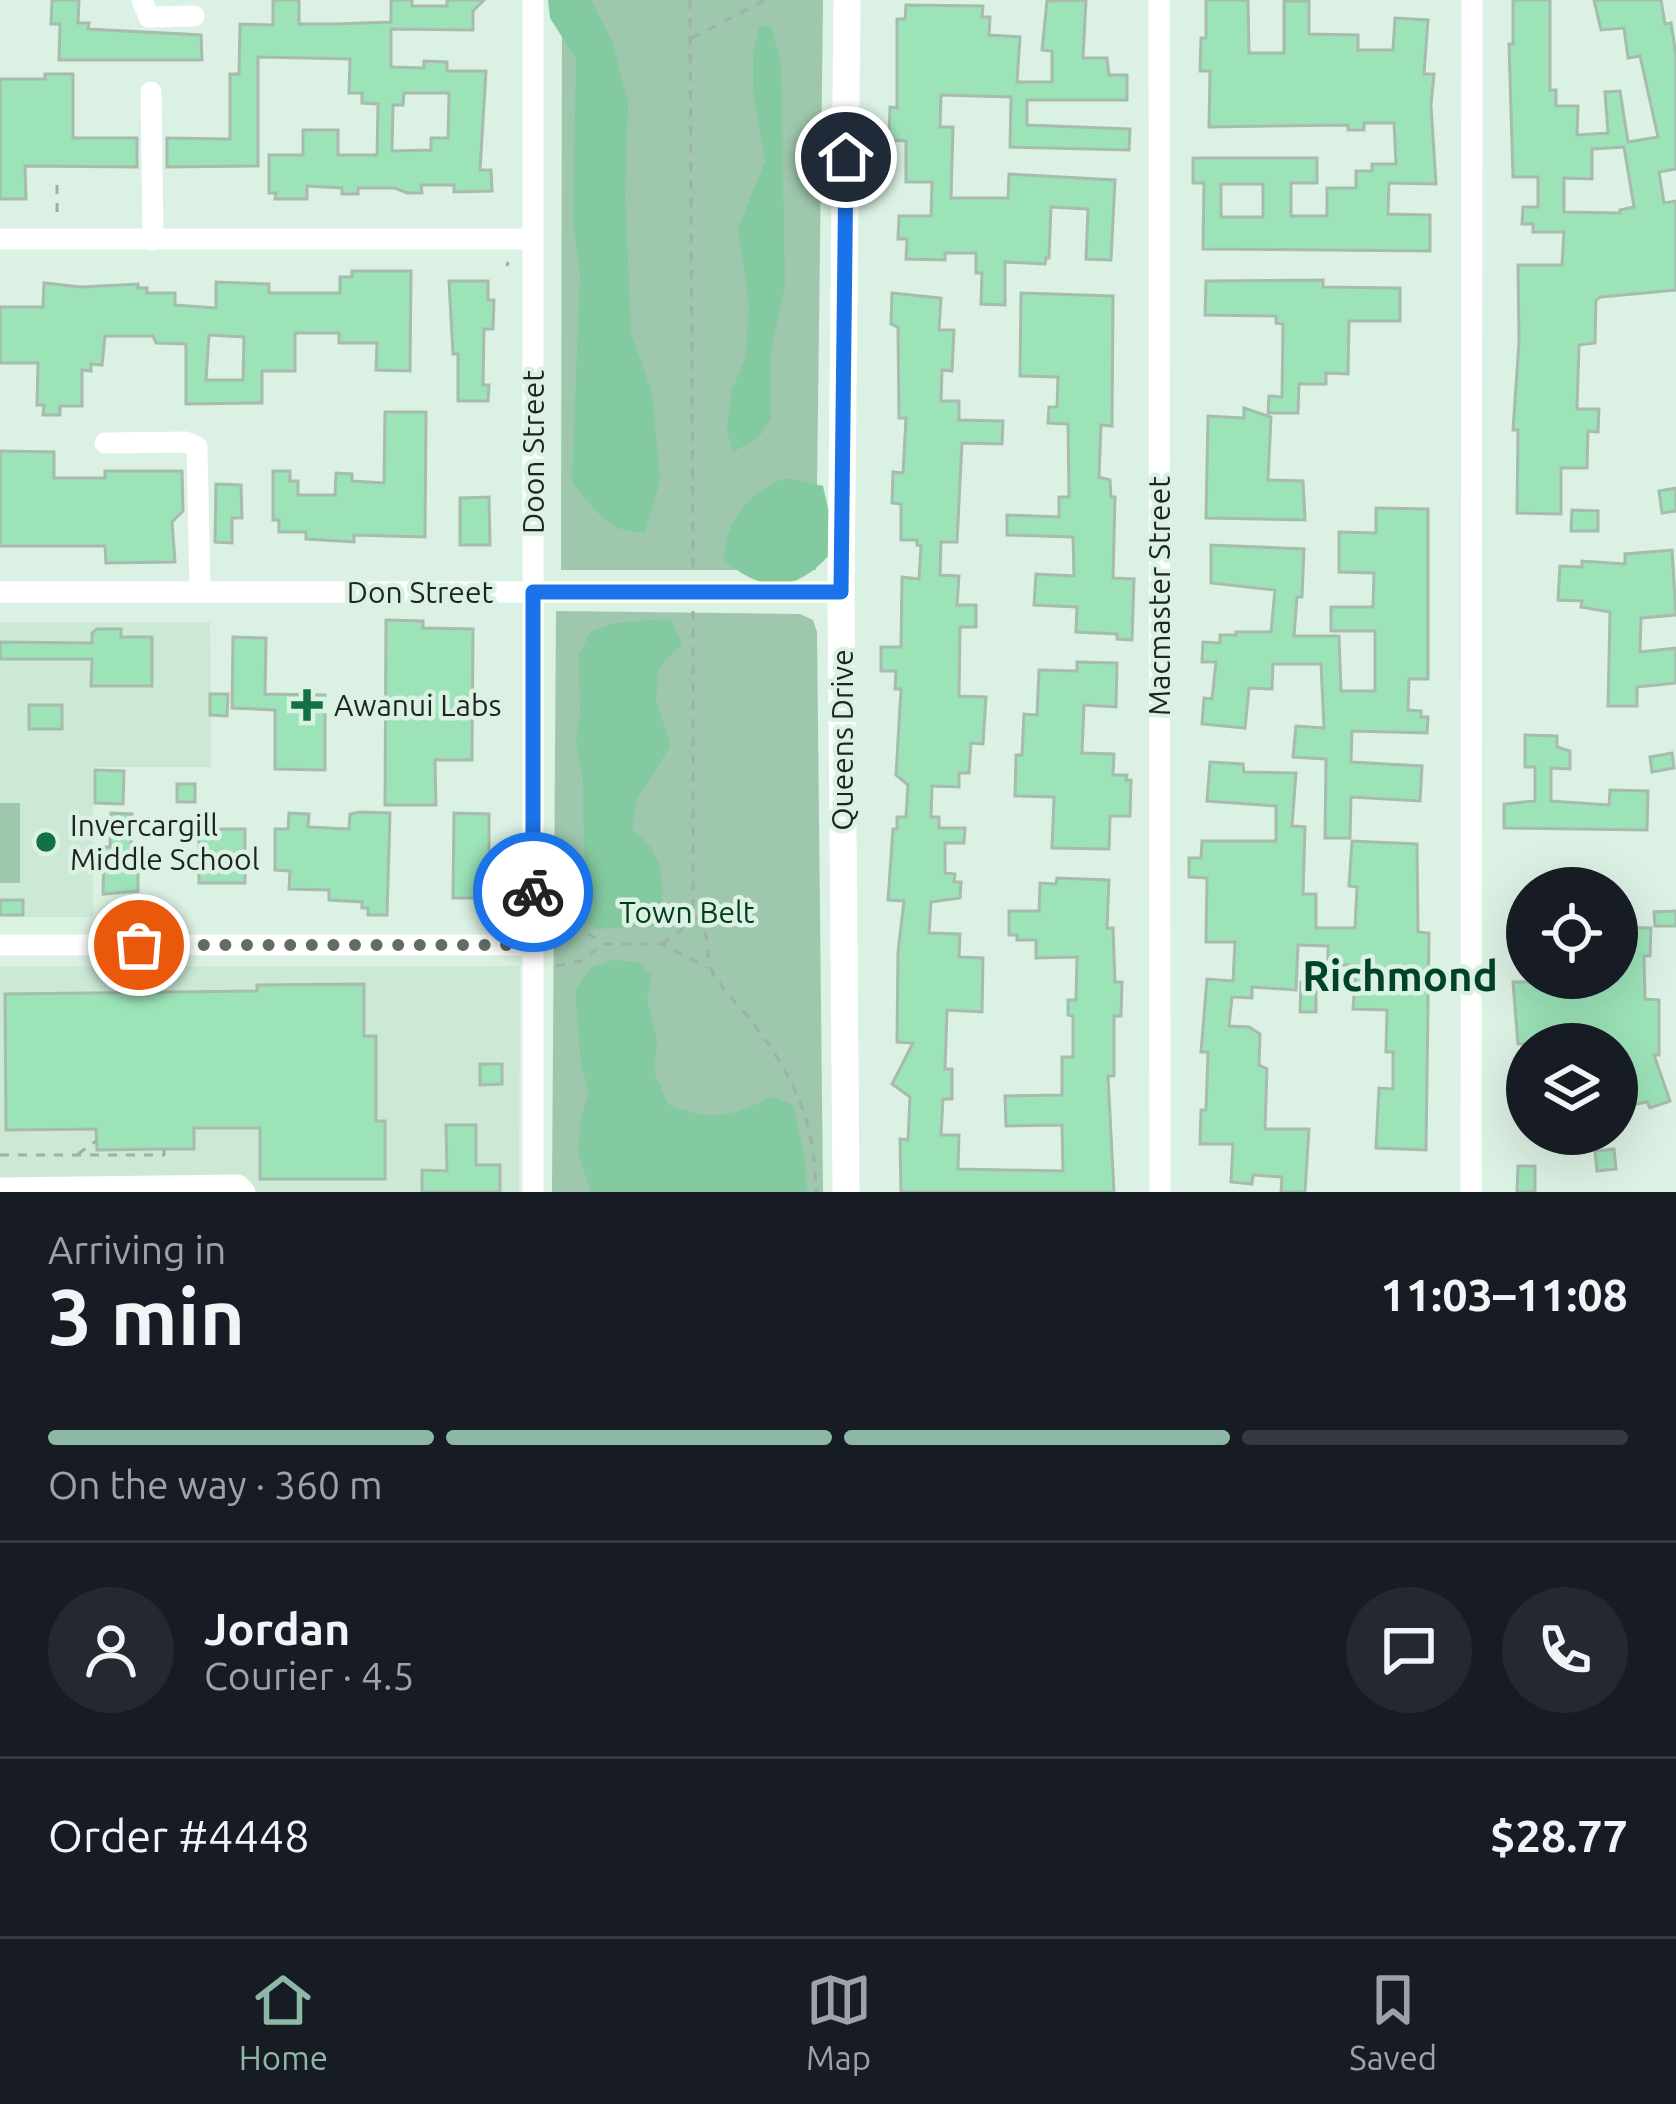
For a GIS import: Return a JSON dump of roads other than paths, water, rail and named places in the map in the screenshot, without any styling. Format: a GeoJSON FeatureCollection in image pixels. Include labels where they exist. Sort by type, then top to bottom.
{"type":"FeatureCollection","features":[{"type":"Feature","properties":{"kind":"main road","name":"Queens Drive"},"geometry":{"type":"LineString","coordinates":[[845,1192],[841,592],[847,0]]}},
{"type":"Feature","properties":{"kind":"street"},"geometry":{"type":"LineString","coordinates":[[142,0],[149,17],[194,16]]}},
{"type":"Feature","properties":{"kind":"street","name":"Doon Street"},"geometry":{"type":"LineString","coordinates":[[533,0],[533,1192]]}},
{"type":"Feature","properties":{"kind":"street","name":"Macmaster Street"},"geometry":{"type":"LineString","coordinates":[[1159,0],[1160,1192]]}},
{"type":"Feature","properties":{"kind":"street"},"geometry":{"type":"LineString","coordinates":[[1471,1192],[1472,0]]}},
{"type":"Feature","properties":{"kind":"street"},"geometry":{"type":"LineString","coordinates":[[151,92],[153,240]]}},
{"type":"Feature","properties":{"kind":"street"},"geometry":{"type":"LineString","coordinates":[[0,239],[532,239]]}},
{"type":"Feature","properties":{"kind":"street"},"geometry":{"type":"LineString","coordinates":[[105,442],[186,442],[197,447],[200,591]]}},
{"type":"Feature","properties":{"kind":"street","name":"Don Street"},"geometry":{"type":"LineString","coordinates":[[0,592],[841,592]]}},
{"type":"Feature","properties":{"kind":"street"},"geometry":{"type":"LineString","coordinates":[[0,945],[533,945]]}},
{"type":"Feature","properties":{"kind":"street"},"geometry":{"type":"LineString","coordinates":[[0,1187],[238,1185],[245,1192]]}},
{"type":"Feature","properties":{"kind":"place","name":"Awanui Labs"},"geometry":{"type":"Point","coordinates":[307,705]}},
{"type":"Feature","properties":{"kind":"place","name":"Invercargill Middle School"},"geometry":{"type":"Point","coordinates":[46,842]}},
{"type":"Feature","properties":{"kind":"district","name":"Richmond"},"geometry":{"type":"Point","coordinates":[1400,975]}},
{"type":"Feature","properties":{"kind":"park label","name":"Town Belt"},"geometry":{"type":"Point","coordinates":[687,912]}}]}
